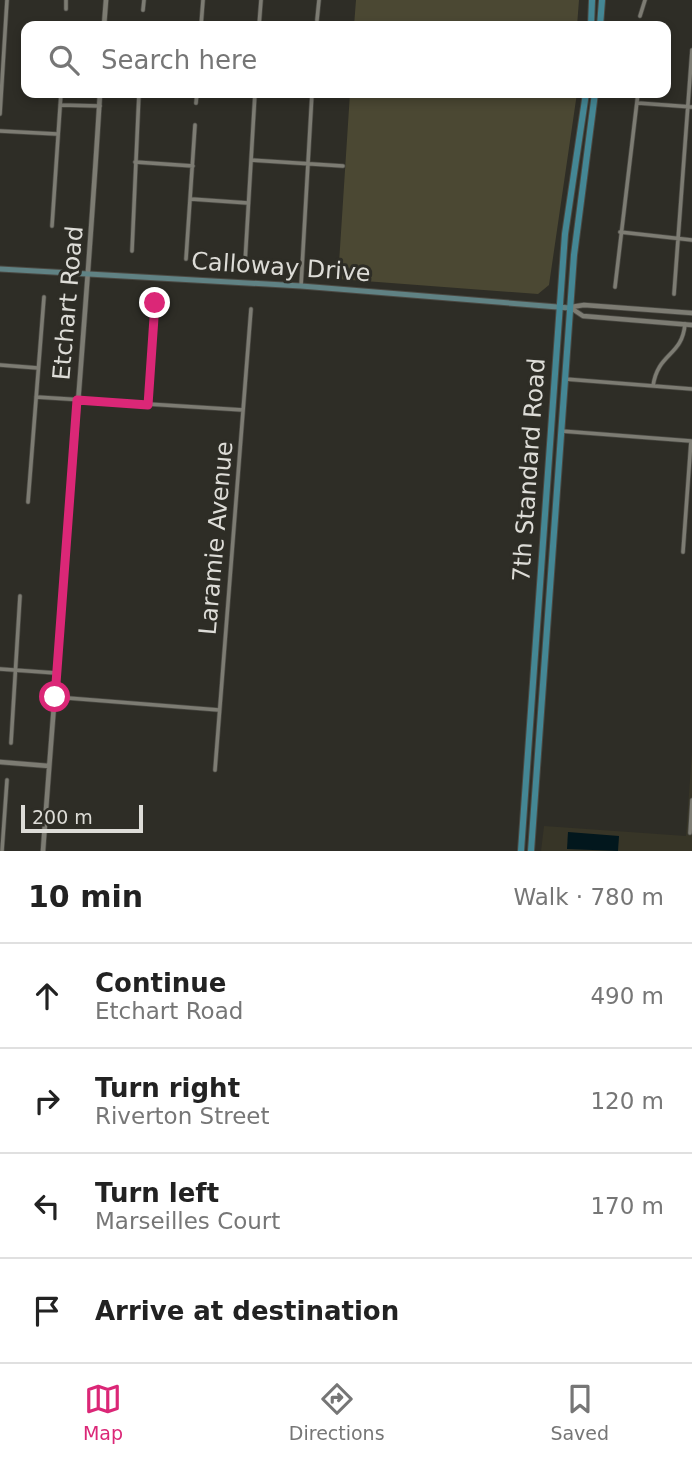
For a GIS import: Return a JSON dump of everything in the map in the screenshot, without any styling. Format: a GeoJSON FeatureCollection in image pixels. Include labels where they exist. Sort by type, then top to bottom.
{"type":"FeatureCollection","features":[{"type":"Feature","properties":{"kind":"main road"},"geometry":{"type":"LineString","coordinates":[[590,21],[592,0]]}},
{"type":"Feature","properties":{"kind":"main road"},"geometry":{"type":"LineString","coordinates":[[600,21],[602,0]]}},
{"type":"Feature","properties":{"kind":"main road","name":"7th Standard Road"},"geometry":{"type":"LineString","coordinates":[[521,851],[559,307],[567,217],[585,98]]}},
{"type":"Feature","properties":{"kind":"main road","name":"7th Standard Road"},"geometry":{"type":"LineString","coordinates":[[531,851],[577,220],[594,98]]}},
{"type":"Feature","properties":{"kind":"main road","name":"Calloway Drive"},"geometry":{"type":"LineString","coordinates":[[0,269],[90,271],[570,308]]}},
{"type":"Feature","properties":{"kind":"street"},"geometry":{"type":"LineString","coordinates":[[0,114],[7,0]]}},
{"type":"Feature","properties":{"kind":"street"},"geometry":{"type":"LineString","coordinates":[[66,0],[66,9]]}},
{"type":"Feature","properties":{"kind":"street"},"geometry":{"type":"LineString","coordinates":[[104,21],[106,0]]}},
{"type":"Feature","properties":{"kind":"street"},"geometry":{"type":"LineString","coordinates":[[143,10],[144,0]]}},
{"type":"Feature","properties":{"kind":"street"},"geometry":{"type":"LineString","coordinates":[[201,21],[202,0]]}},
{"type":"Feature","properties":{"kind":"street"},"geometry":{"type":"LineString","coordinates":[[259,21],[261,0]]}},
{"type":"Feature","properties":{"kind":"street"},"geometry":{"type":"LineString","coordinates":[[317,20],[319,0]]}},
{"type":"Feature","properties":{"kind":"street"},"geometry":{"type":"LineString","coordinates":[[640,16],[645,0]]}},
{"type":"Feature","properties":{"kind":"street"},"geometry":{"type":"LineString","coordinates":[[674,294],[690,107],[692,50]]}},
{"type":"Feature","properties":{"kind":"street"},"geometry":{"type":"LineString","coordinates":[[52,226],[61,98]]}},
{"type":"Feature","properties":{"kind":"street","name":"Etchart Road"},"geometry":{"type":"LineString","coordinates":[[43,851],[77,400],[90,271],[100,98]]}},
{"type":"Feature","properties":{"kind":"street"},"geometry":{"type":"LineString","coordinates":[[132,251],[139,98]]}},
{"type":"Feature","properties":{"kind":"street"},"geometry":{"type":"LineString","coordinates":[[196,98],[196,103]]}},
{"type":"Feature","properties":{"kind":"street"},"geometry":{"type":"LineString","coordinates":[[245,262],[255,98]]}},
{"type":"Feature","properties":{"kind":"street"},"geometry":{"type":"LineString","coordinates":[[301,286],[312,98]]}},
{"type":"Feature","properties":{"kind":"street"},"geometry":{"type":"LineString","coordinates":[[615,287],[638,98]]}},
{"type":"Feature","properties":{"kind":"street"},"geometry":{"type":"LineString","coordinates":[[637,103],[690,107]]}},
{"type":"Feature","properties":{"kind":"street"},"geometry":{"type":"LineString","coordinates":[[60,105],[100,106]]}},
{"type":"Feature","properties":{"kind":"street"},"geometry":{"type":"LineString","coordinates":[[186,259],[195,125]]}},
{"type":"Feature","properties":{"kind":"street"},"geometry":{"type":"LineString","coordinates":[[0,131],[58,134]]}},
{"type":"Feature","properties":{"kind":"street"},"geometry":{"type":"LineString","coordinates":[[251,160],[343,166]]}},
{"type":"Feature","properties":{"kind":"street"},"geometry":{"type":"LineString","coordinates":[[135,162],[193,166]]}},
{"type":"Feature","properties":{"kind":"street"},"geometry":{"type":"LineString","coordinates":[[190,199],[248,203]]}},
{"type":"Feature","properties":{"kind":"street"},"geometry":{"type":"LineString","coordinates":[[620,232],[692,240]]}},
{"type":"Feature","properties":{"kind":"street"},"geometry":{"type":"LineString","coordinates":[[28,502],[44,297]]}},
{"type":"Feature","properties":{"kind":"street"},"geometry":{"type":"LineString","coordinates":[[148,405],[155,303]]}},
{"type":"Feature","properties":{"kind":"street"},"geometry":{"type":"LineString","coordinates":[[570,308],[584,305],[692,313]]}},
{"type":"Feature","properties":{"kind":"street"},"geometry":{"type":"LineString","coordinates":[[570,308],[583,316],[689,324],[683,341],[659,364],[653,386]]}},
{"type":"Feature","properties":{"kind":"street","name":"Laramie Avenue"},"geometry":{"type":"LineString","coordinates":[[215,770],[251,309]]}},
{"type":"Feature","properties":{"kind":"street"},"geometry":{"type":"LineString","coordinates":[[0,366],[38,368]]}},
{"type":"Feature","properties":{"kind":"street"},"geometry":{"type":"LineString","coordinates":[[565,379],[692,389]]}},
{"type":"Feature","properties":{"kind":"street"},"geometry":{"type":"LineString","coordinates":[[36,397],[243,410]]}},
{"type":"Feature","properties":{"kind":"street"},"geometry":{"type":"LineString","coordinates":[[561,431],[691,441],[690,492],[683,552]]}},
{"type":"Feature","properties":{"kind":"street"},"geometry":{"type":"LineString","coordinates":[[11,743],[20,596]]}},
{"type":"Feature","properties":{"kind":"street"},"geometry":{"type":"LineString","coordinates":[[0,669],[56,673]]}},
{"type":"Feature","properties":{"kind":"street"},"geometry":{"type":"LineString","coordinates":[[55,697],[219,710]]}},
{"type":"Feature","properties":{"kind":"street"},"geometry":{"type":"LineString","coordinates":[[0,762],[49,766]]}},
{"type":"Feature","properties":{"kind":"street"},"geometry":{"type":"LineString","coordinates":[[2,851],[7,780]]}},
{"type":"Feature","properties":{"kind":"street"},"geometry":{"type":"LineString","coordinates":[[690,833],[692,800]]}},
{"type":"Feature","properties":{"kind":"shaded area"},"geometry":{"type":"Polygon","coordinates":[[[356,0],[579,0],[577,21],[354,21],[356,0]]]}},
{"type":"Feature","properties":{"kind":"shaded area"},"geometry":{"type":"Polygon","coordinates":[[[350,98],[576,98],[549,285],[538,294],[338,279],[350,98]]]}},
{"type":"Feature","properties":{"kind":"shaded area"},"geometry":{"type":"Polygon","coordinates":[[[692,751],[692,851],[541,851],[544,826],[686,836],[692,751]]]}},
{"type":"Feature","properties":{"kind":"water"},"geometry":{"type":"Polygon","coordinates":[[[568,832],[619,836],[618,851],[567,849],[568,832]]]}},
{"type":"Feature","properties":{"kind":"route"},"geometry":{"type":"LineString","coordinates":[[55,697],[77,400],[148,405],[155,303]]}}]}
